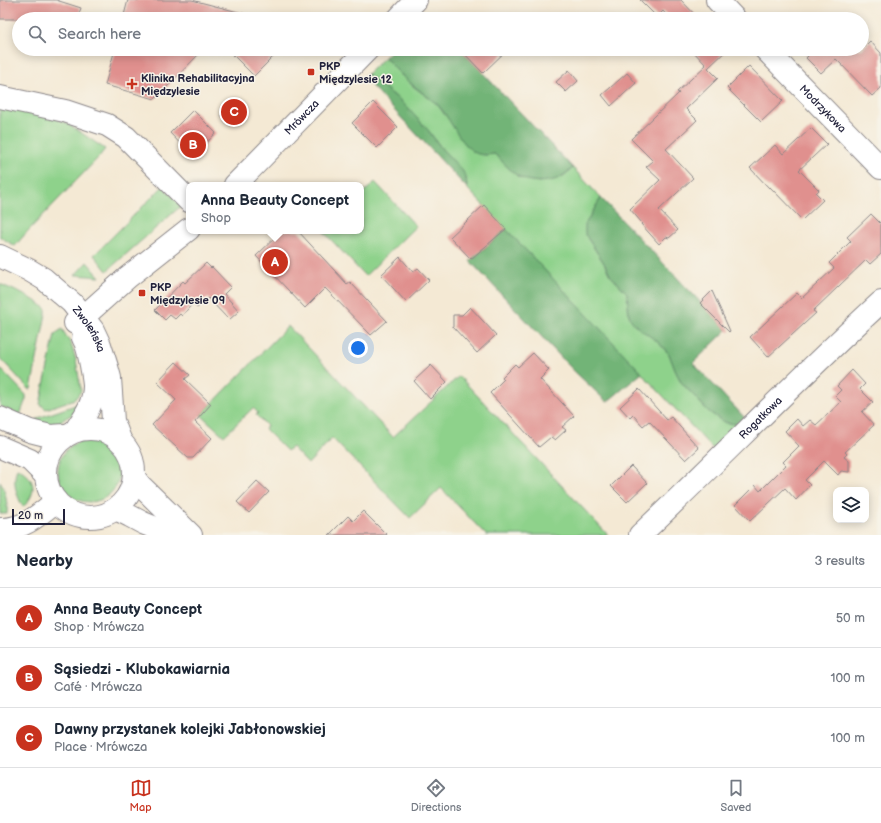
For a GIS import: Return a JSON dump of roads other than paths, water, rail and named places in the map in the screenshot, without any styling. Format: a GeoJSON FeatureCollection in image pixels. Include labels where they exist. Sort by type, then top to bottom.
{"type":"FeatureCollection","features":[{"type":"Feature","properties":{"kind":"street"},"geometry":{"type":"LineString","coordinates":[[405,12],[416,0]]}},
{"type":"Feature","properties":{"kind":"street"},"geometry":{"type":"LineString","coordinates":[[717,0],[728,12]]}},
{"type":"Feature","properties":{"kind":"street","name":"Mrówcza"},"geometry":{"type":"LineString","coordinates":[[238,182],[361,56]]}},
{"type":"Feature","properties":{"kind":"street","name":"Modrzykowa"},"geometry":{"type":"LineString","coordinates":[[772,56],[881,168]]}},
{"type":"Feature","properties":{"kind":"street"},"geometry":{"type":"LineString","coordinates":[[0,97],[64,111],[107,126],[126,137],[186,198]]}},
{"type":"Feature","properties":{"kind":"street"},"geometry":{"type":"LineString","coordinates":[[79,320],[128,277],[186,231]]}},
{"type":"Feature","properties":{"kind":"street","name":"Zwoleńska"},"geometry":{"type":"LineString","coordinates":[[0,256],[30,270],[44,279],[72,303],[79,320],[89,356],[94,386],[91,406],[70,433]]}},
{"type":"Feature","properties":{"kind":"street","name":"Zwoleńska"},"geometry":{"type":"LineString","coordinates":[[0,272],[43,293],[93,330],[100,345],[110,378],[113,421],[121,442]]}},
{"type":"Feature","properties":{"kind":"street","name":"Rogatkowa"},"geometry":{"type":"LineString","coordinates":[[640,535],[881,302]]}},
{"type":"Feature","properties":{"kind":"street"},"geometry":{"type":"LineString","coordinates":[[0,418],[30,431],[50,436],[87,429],[99,430],[111,434],[121,442],[129,452],[134,464],[132,486],[123,503],[116,509],[101,516],[84,517],[68,512],[56,501],[49,491],[45,475],[48,458],[59,441],[70,433]]}},
{"type":"Feature","properties":{"kind":"street"},"geometry":{"type":"LineString","coordinates":[[0,447],[30,460],[45,475]]}},
{"type":"Feature","properties":{"kind":"street"},"geometry":{"type":"LineString","coordinates":[[134,477],[140,485],[191,535]]}},
{"type":"Feature","properties":{"kind":"street"},"geometry":{"type":"LineString","coordinates":[[0,528],[20,526],[32,520],[56,501]]}},
{"type":"Feature","properties":{"kind":"street"},"geometry":{"type":"LineString","coordinates":[[116,509],[143,523],[173,535]]}},
{"type":"Feature","properties":{"kind":"place","name":"PKP Międzylesie 12"},"geometry":{"type":"Point","coordinates":[311,72]}},
{"type":"Feature","properties":{"kind":"place","name":"Klinika Rehabilitacyjna Międzylesie"},"geometry":{"type":"Point","coordinates":[132,84]}},
{"type":"Feature","properties":{"kind":"place","name":"Dawny przystanek kolejki Jabłonowskiej"},"geometry":{"type":"Point","coordinates":[234,112]}},
{"type":"Feature","properties":{"kind":"place","name":"Sąsiedzi - Klubokawiarnia"},"geometry":{"type":"Point","coordinates":[193,145]}},
{"type":"Feature","properties":{"kind":"place","name":"Anna Beauty Concept"},"geometry":{"type":"Point","coordinates":[275,262]}},
{"type":"Feature","properties":{"kind":"place","name":"PKP Międzylesie 09"},"geometry":{"type":"Point","coordinates":[142,293]}}]}
